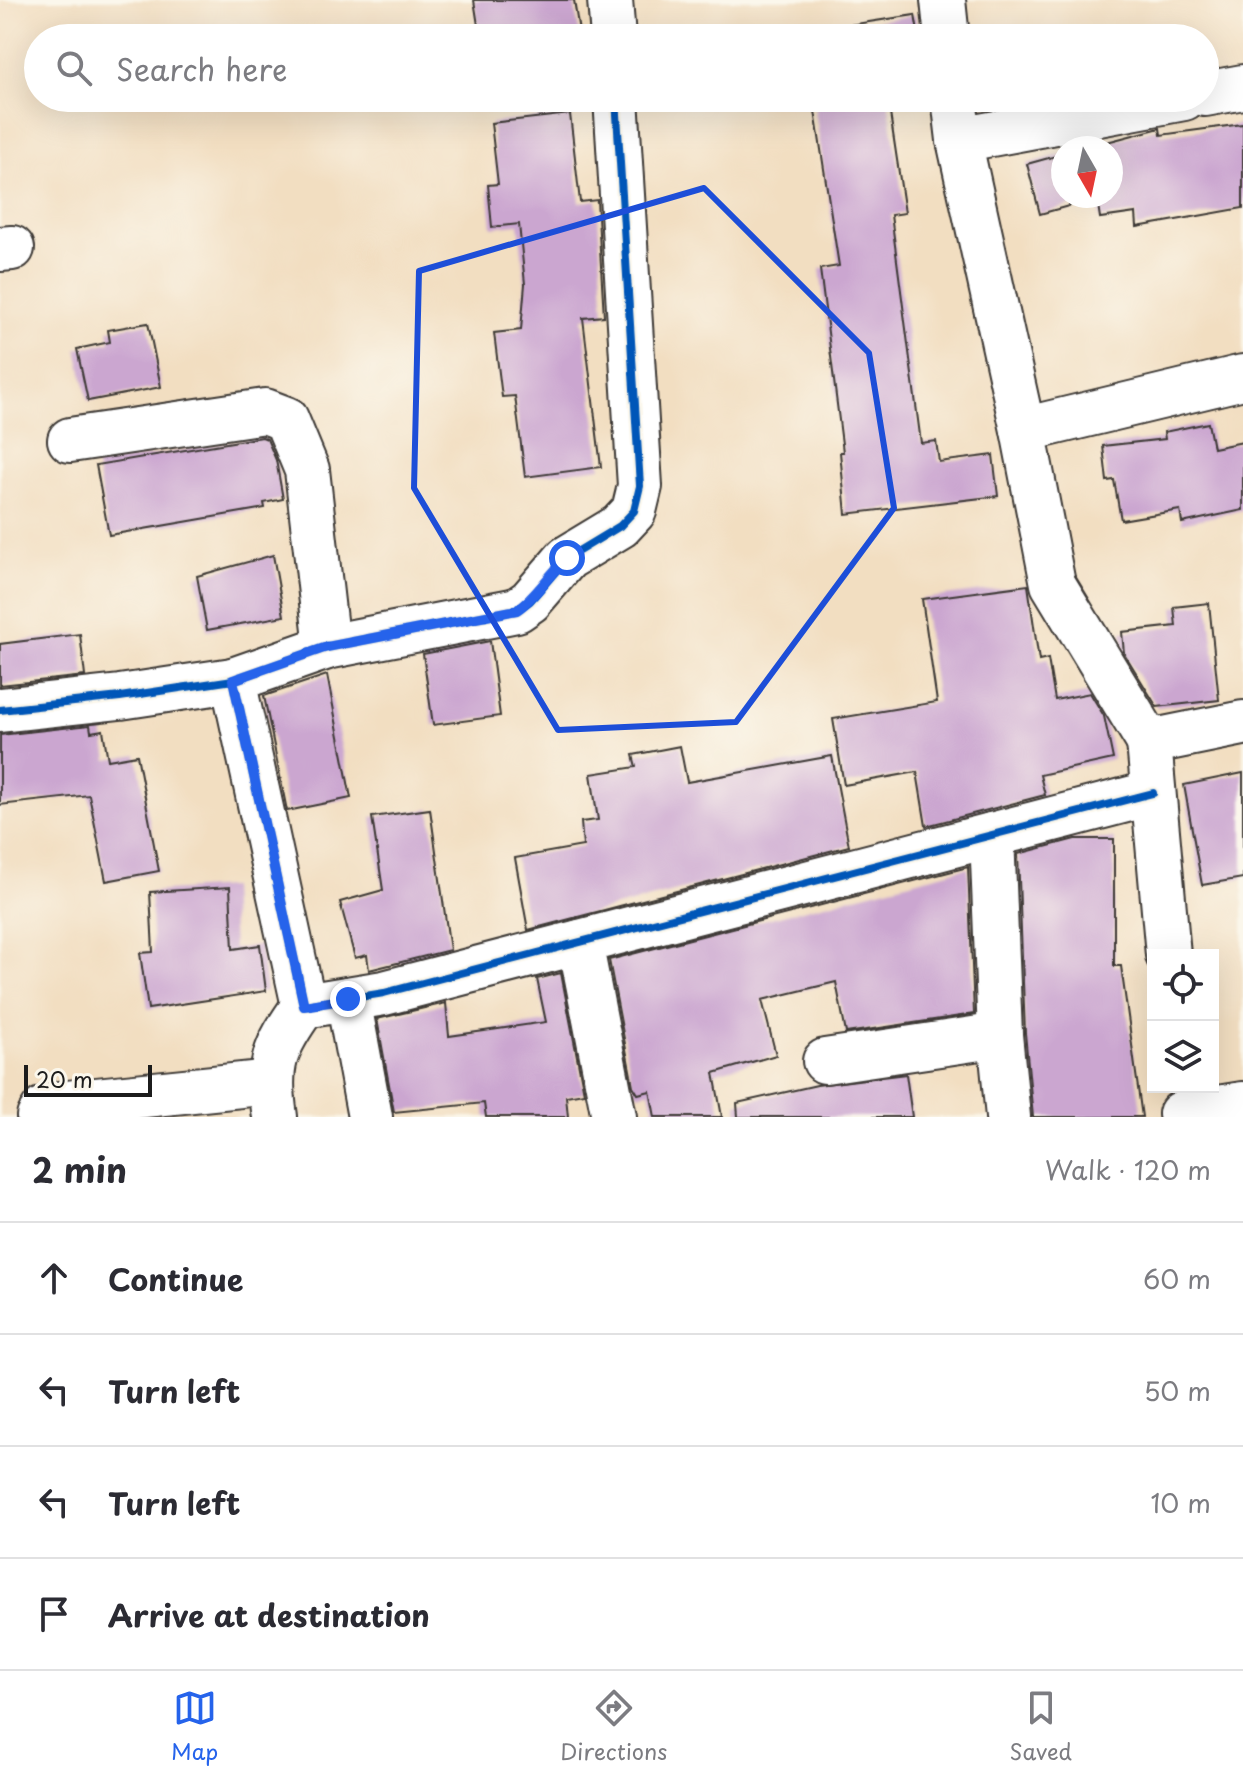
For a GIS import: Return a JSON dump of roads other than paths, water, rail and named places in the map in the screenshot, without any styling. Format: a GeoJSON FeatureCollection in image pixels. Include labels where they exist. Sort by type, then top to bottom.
{"type":"FeatureCollection","features":[{"type":"Feature","properties":{"kind":"street"},"geometry":{"type":"LineString","coordinates":[[610,0],[612,24]]}},
{"type":"Feature","properties":{"kind":"street"},"geometry":{"type":"LineString","coordinates":[[943,0],[946,24]]}},
{"type":"Feature","properties":{"kind":"street"},"geometry":{"type":"LineString","coordinates":[[1219,91],[1243,87]]}},
{"type":"Feature","properties":{"kind":"street"},"geometry":{"type":"LineString","coordinates":[[0,710],[120,697],[233,680],[327,647],[517,610],[530,601],[550,573],[567,558],[620,526],[634,511],[640,486],[617,112]]}},
{"type":"Feature","properties":{"kind":"street"},"geometry":{"type":"LineString","coordinates":[[1033,112],[957,119],[1053,584],[1149,742],[1167,949]]}},
{"type":"Feature","properties":{"kind":"street"},"geometry":{"type":"LineString","coordinates":[[1023,430],[1243,377]]}},
{"type":"Feature","properties":{"kind":"street"},"geometry":{"type":"LineString","coordinates":[[70,440],[265,411],[286,419],[307,470],[327,647]]}},
{"type":"Feature","properties":{"kind":"street"},"geometry":{"type":"LineString","coordinates":[[233,680],[304,1006]]}},
{"type":"Feature","properties":{"kind":"street"},"geometry":{"type":"LineString","coordinates":[[1149,742],[1243,723]]}},
{"type":"Feature","properties":{"kind":"street"},"geometry":{"type":"LineString","coordinates":[[39,1117],[44,1109],[57,1104],[273,1100],[271,1065],[281,1037],[304,1006],[384,993],[1153,793]]}},
{"type":"Feature","properties":{"kind":"street"},"geometry":{"type":"LineString","coordinates":[[992,835],[1000,1035],[1008,1117]]}},
{"type":"Feature","properties":{"kind":"street"},"geometry":{"type":"LineString","coordinates":[[580,942],[614,1117]]}},
{"type":"Feature","properties":{"kind":"street"},"geometry":{"type":"LineString","coordinates":[[348,999],[370,1117]]}},
{"type":"Feature","properties":{"kind":"street"},"geometry":{"type":"LineString","coordinates":[[825,1061],[1000,1035]]}},
{"type":"Feature","properties":{"kind":"street"},"geometry":{"type":"LineString","coordinates":[[1181,1106],[1243,1104]]}}]}
